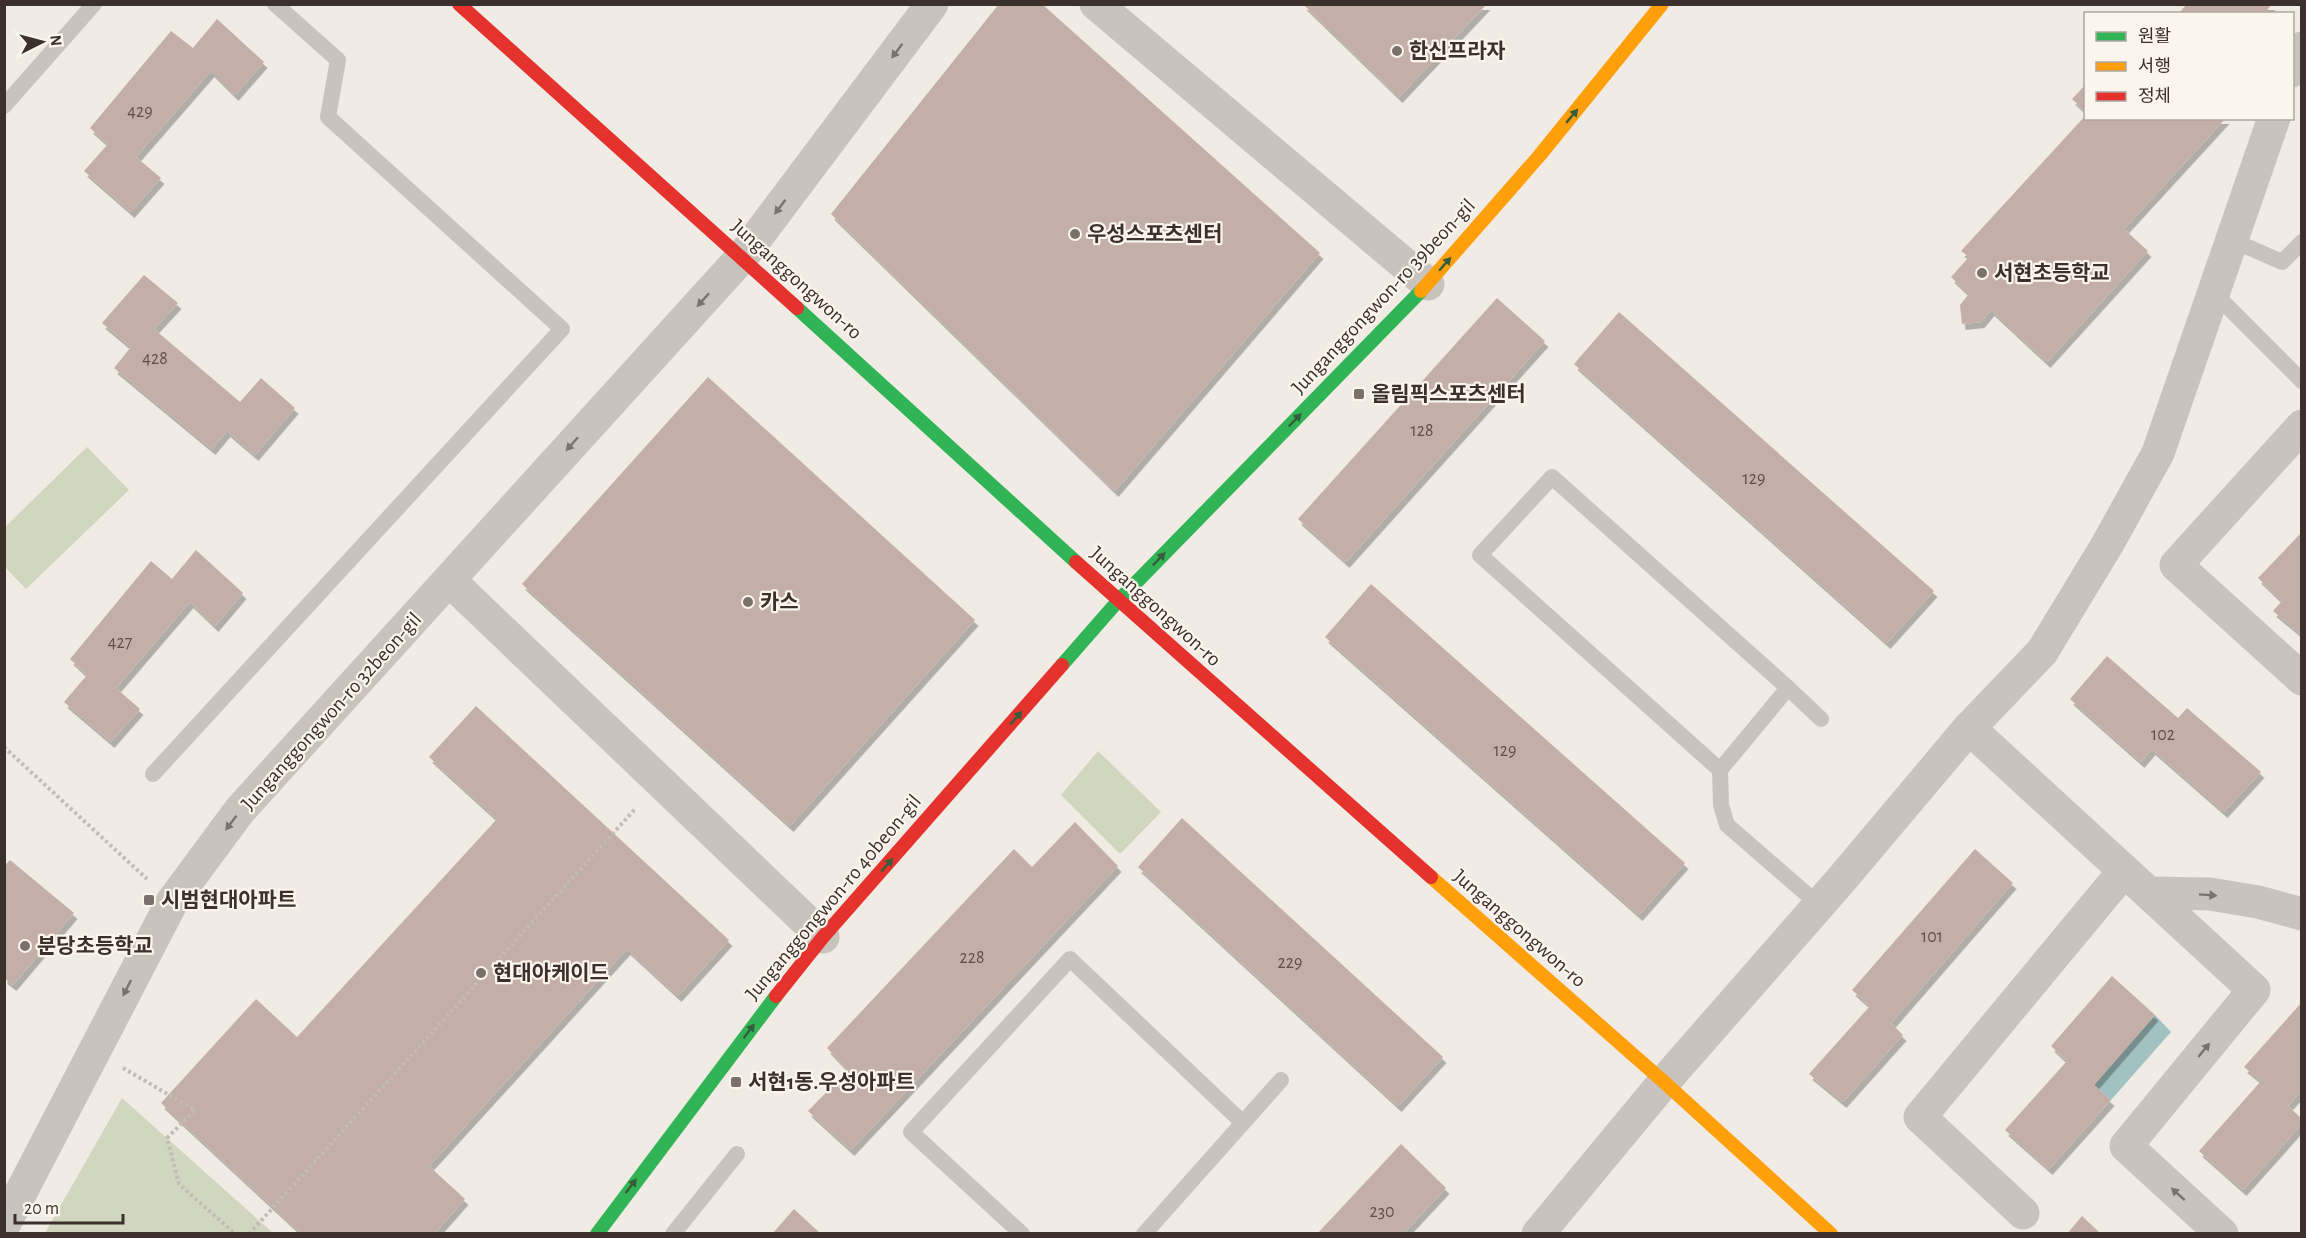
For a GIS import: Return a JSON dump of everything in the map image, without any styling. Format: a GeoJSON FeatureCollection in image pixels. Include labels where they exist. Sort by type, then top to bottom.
{"type":"FeatureCollection","features":[{"type":"Feature","properties":{"kind":"street","name":"Junganggongwon-ro"},"geometry":{"type":"LineString","coordinates":[[459,4],[742,257],[1118,601],[1664,1082],[1831,1233]]}},
{"type":"Feature","properties":{"kind":"street","name":"Junganggongwon-ro 32beon-gil"},"geometry":{"type":"LineString","coordinates":[[4,1225],[172,902],[240,810],[742,257],[932,4]]}},
{"type":"Feature","properties":{"kind":"street"},"geometry":{"type":"LineString","coordinates":[[1096,4],[1428,284]]}},
{"type":"Feature","properties":{"kind":"street","name":"Junganggongwon-ro 39beon-gil"},"geometry":{"type":"LineString","coordinates":[[1118,601],[1428,284],[1540,155],[1662,4]]}},
{"type":"Feature","properties":{"kind":"street"},"geometry":{"type":"LineString","coordinates":[[2294,66],[2301,48]]}},
{"type":"Feature","properties":{"kind":"street"},"geometry":{"type":"LineString","coordinates":[[1538,1233],[1664,1082],[1969,728],[2042,652],[2107,545],[2158,453],[2273,120]]}},
{"type":"Feature","properties":{"kind":"street"},"geometry":{"type":"LineString","coordinates":[[2301,426],[2176,565],[2301,679]]}},
{"type":"Feature","properties":{"kind":"street"},"geometry":{"type":"LineString","coordinates":[[449,580],[823,937]]}},
{"type":"Feature","properties":{"kind":"street","name":"Junganggongwon-ro 40beon-gil"},"geometry":{"type":"LineString","coordinates":[[597,1233],[766,1007],[823,937],[1118,601]]}},
{"type":"Feature","properties":{"kind":"street"},"geometry":{"type":"LineString","coordinates":[[1969,728],[2254,990],[2126,1146],[2222,1233]]}},
{"type":"Feature","properties":{"kind":"street"},"geometry":{"type":"LineString","coordinates":[[2023,1212],[1920,1117],[2124,871]]}},
{"type":"Feature","properties":{"kind":"street"},"geometry":{"type":"LineString","coordinates":[[2149,893],[2210,894],[2258,902],[2301,914]]}},
{"type":"Feature","properties":{"kind":"lane"},"geometry":{"type":"LineString","coordinates":[[4,106],[94,4]]}},
{"type":"Feature","properties":{"kind":"lane"},"geometry":{"type":"LineString","coordinates":[[153,774],[562,329],[328,117],[338,60],[275,4]]}},
{"type":"Feature","properties":{"kind":"lane"},"geometry":{"type":"LineString","coordinates":[[2232,240],[2282,262],[2301,242]]}},
{"type":"Feature","properties":{"kind":"lane"},"geometry":{"type":"LineString","coordinates":[[2213,292],[2301,381]]}},
{"type":"Feature","properties":{"kind":"lane"},"geometry":{"type":"LineString","coordinates":[[1720,770],[1480,555],[1552,477],[1821,719]]}},
{"type":"Feature","properties":{"kind":"lane"},"geometry":{"type":"LineString","coordinates":[[1788,688],[1720,770],[1721,805],[1727,825],[1818,904]]}},
{"type":"Feature","properties":{"kind":"lane"},"geometry":{"type":"LineString","coordinates":[[1022,1233],[911,1132],[1070,959],[1242,1122]]}},
{"type":"Feature","properties":{"kind":"lane"},"geometry":{"type":"LineString","coordinates":[[1144,1233],[1281,1080]]}},
{"type":"Feature","properties":{"kind":"lane"},"geometry":{"type":"LineString","coordinates":[[673,1233],[737,1154]]}},
{"type":"Feature","properties":{"kind":"path"},"geometry":{"type":"LineString","coordinates":[[4,747],[172,902]]}},
{"type":"Feature","properties":{"kind":"path"},"geometry":{"type":"LineString","coordinates":[[249,1233],[636,807]]}},
{"type":"Feature","properties":{"kind":"path"},"geometry":{"type":"LineString","coordinates":[[117,1064],[195,1110],[167,1138],[179,1184],[235,1233]]}},
{"type":"Feature","properties":{"kind":"green space"},"geometry":{"type":"Polygon","coordinates":[[[87,447],[129,490],[26,589],[5,567],[5,527],[87,447]]]}},
{"type":"Feature","properties":{"kind":"green space"},"geometry":{"type":"Polygon","coordinates":[[[1098,751],[1161,812],[1120,854],[1061,795],[1098,751]]]}},
{"type":"Feature","properties":{"kind":"green space"},"geometry":{"type":"Polygon","coordinates":[[[122,1098],[273,1233],[45,1233],[122,1098]]]}},
{"type":"Feature","properties":{"kind":"water"},"geometry":{"type":"Polygon","coordinates":[[[2155,1015],[2171,1032],[2111,1100],[2094,1085],[2155,1015]]]}},
{"type":"Feature","properties":{"kind":"building","name":"우성스포츠센터"},"geometry":{"type":"Polygon","coordinates":[[[999,4],[1042,4],[1320,253],[1115,491],[831,214],[999,4]]]}},
{"type":"Feature","properties":{"kind":"building","name":"한신프라자"},"geometry":{"type":"Polygon","coordinates":[[[1303,4],[1487,4],[1399,97],[1303,4]]]}},
{"type":"Feature","properties":{"kind":"building"},"geometry":{"type":"Polygon","coordinates":[[[2187,4],[2272,4],[2266,12],[2180,12],[2187,4]]]}},
{"type":"Feature","properties":{"kind":"building"},"geometry":{"type":"Polygon","coordinates":[[[217,19],[264,62],[235,95],[211,71],[136,157],[161,178],[131,212],[84,171],[108,144],[90,128],[171,31],[193,48],[217,19]]]}},
{"type":"Feature","properties":{"kind":"building"},"geometry":{"type":"Polygon","coordinates":[[[2084,86],[2084,110],[2072,99],[2084,86]]]}},
{"type":"Feature","properties":{"kind":"building"},"geometry":{"type":"Polygon","coordinates":[[[2084,117],[2084,120],[2224,120],[2124,229],[2148,251],[2047,362],[1991,310],[1981,322],[1962,324],[1960,305],[1969,294],[1951,277],[1969,257],[1961,251],[2084,117]]]}},
{"type":"Feature","properties":{"kind":"building"},"geometry":{"type":"Polygon","coordinates":[[[144,275],[178,303],[154,329],[240,402],[261,378],[295,408],[255,455],[227,431],[212,449],[114,368],[131,347],[102,323],[144,275]]]}},
{"type":"Feature","properties":{"kind":"building"},"geometry":{"type":"Polygon","coordinates":[[[1497,298],[1545,341],[1346,562],[1298,519],[1497,298]]]}},
{"type":"Feature","properties":{"kind":"building"},"geometry":{"type":"Polygon","coordinates":[[[1619,312],[1934,591],[1887,643],[1574,364],[1619,312]]]}},
{"type":"Feature","properties":{"kind":"building","name":"카스"},"geometry":{"type":"Polygon","coordinates":[[[708,377],[975,620],[790,826],[522,584],[708,377]]]}},
{"type":"Feature","properties":{"kind":"building"},"geometry":{"type":"Polygon","coordinates":[[[2302,532],[2302,635],[2273,611],[2282,601],[2258,578],[2302,532]]]}},
{"type":"Feature","properties":{"kind":"building"},"geometry":{"type":"Polygon","coordinates":[[[196,550],[243,593],[215,626],[190,602],[116,688],[140,709],[111,742],[64,702],[87,675],[70,659],[151,561],[172,579],[196,550]]]}},
{"type":"Feature","properties":{"kind":"building"},"geometry":{"type":"Polygon","coordinates":[[[1371,584],[1685,863],[1639,915],[1325,637],[1371,584]]]}},
{"type":"Feature","properties":{"kind":"building"},"geometry":{"type":"Polygon","coordinates":[[[2107,656],[2178,718],[2187,708],[2261,772],[2224,812],[2152,749],[2141,762],[2070,699],[2107,656]]]}},
{"type":"Feature","properties":{"kind":"building","name":"현대아케이드"},"geometry":{"type":"Polygon","coordinates":[[[476,706],[729,940],[678,996],[627,949],[429,1166],[465,1199],[434,1234],[302,1234],[161,1103],[256,999],[297,1037],[497,819],[429,757],[476,706]]]}},
{"type":"Feature","properties":{"kind":"building"},"geometry":{"type":"Polygon","coordinates":[[[1182,818],[1443,1057],[1398,1106],[1138,867],[1182,818]]]}},
{"type":"Feature","properties":{"kind":"building"},"geometry":{"type":"Polygon","coordinates":[[[1075,822],[1118,866],[851,1150],[808,1111],[848,1070],[827,1048],[1014,849],[1032,867],[1075,822]]]}},
{"type":"Feature","properties":{"kind":"building"},"geometry":{"type":"Polygon","coordinates":[[[1975,849],[2013,883],[1891,1023],[1903,1035],[1843,1102],[1809,1074],[1870,1006],[1852,990],[1975,849]]]}},
{"type":"Feature","properties":{"kind":"building","name":"분당초등학교"},"geometry":{"type":"Polygon","coordinates":[[[10,860],[74,913],[13,985],[4,978],[4,866],[10,860]]]}},
{"type":"Feature","properties":{"kind":"building"},"geometry":{"type":"Polygon","coordinates":[[[2112,976],[2155,1015],[2094,1085],[2111,1100],[2049,1169],[2005,1130],[2067,1061],[2051,1046],[2112,976]]]}},
{"type":"Feature","properties":{"kind":"building"},"geometry":{"type":"Polygon","coordinates":[[[2302,1002],[2302,1090],[2288,1106],[2302,1119],[2302,1124],[2243,1190],[2199,1151],[2261,1081],[2244,1067],[2302,1002]]]}},
{"type":"Feature","properties":{"kind":"building"},"geometry":{"type":"Polygon","coordinates":[[[1401,1144],[1446,1188],[1403,1234],[1317,1234],[1401,1144]]]}},
{"type":"Feature","properties":{"kind":"building"},"geometry":{"type":"Polygon","coordinates":[[[794,1209],[821,1234],[772,1234],[794,1209]]]}},
{"type":"Feature","properties":{"kind":"building"},"geometry":{"type":"Polygon","coordinates":[[[2082,1216],[2101,1234],[2067,1234],[2082,1216]]]}},
{"type":"Feature","properties":{"kind":"traffic: fast"},"geometry":{"type":"LineString","coordinates":[[1062,665],[1118,601],[1421,291]]}},
{"type":"Feature","properties":{"kind":"traffic: fast"},"geometry":{"type":"LineString","coordinates":[[797,308],[1076,562]]}},
{"type":"Feature","properties":{"kind":"traffic: fast"},"geometry":{"type":"LineString","coordinates":[[597,1234],[776,996]]}},
{"type":"Feature","properties":{"kind":"traffic: slow"},"geometry":{"type":"LineString","coordinates":[[1421,291],[1540,155],[1662,4]]}},
{"type":"Feature","properties":{"kind":"traffic: slow"},"geometry":{"type":"LineString","coordinates":[[1431,877],[1664,1082],[1831,1234]]}},
{"type":"Feature","properties":{"kind":"traffic: jam"},"geometry":{"type":"LineString","coordinates":[[459,4],[797,308]]}},
{"type":"Feature","properties":{"kind":"traffic: jam"},"geometry":{"type":"LineString","coordinates":[[1076,562],[1431,877]]}},
{"type":"Feature","properties":{"kind":"traffic: jam"},"geometry":{"type":"LineString","coordinates":[[776,996],[823,937],[1062,665]]}},
{"type":"Feature","properties":{"kind":"place","name":"한신프라자"},"geometry":{"type":"Point","coordinates":[1397,51]}},
{"type":"Feature","properties":{"kind":"place","name":"우성스포츠센터"},"geometry":{"type":"Point","coordinates":[1075,234]}},
{"type":"Feature","properties":{"kind":"place","name":"서현초등학교"},"geometry":{"type":"Point","coordinates":[1982,273]}},
{"type":"Feature","properties":{"kind":"place","name":"올림픽스포츠센터"},"geometry":{"type":"Point","coordinates":[1359,394]}},
{"type":"Feature","properties":{"kind":"place","name":"카스"},"geometry":{"type":"Point","coordinates":[748,602]}},
{"type":"Feature","properties":{"kind":"place","name":"시범현대아파트"},"geometry":{"type":"Point","coordinates":[149,900]}},
{"type":"Feature","properties":{"kind":"place","name":"분당초등학교"},"geometry":{"type":"Point","coordinates":[25,946]}},
{"type":"Feature","properties":{"kind":"place","name":"현대아케이드"},"geometry":{"type":"Point","coordinates":[481,973]}},
{"type":"Feature","properties":{"kind":"place","name":"서현1동.우성아파트"},"geometry":{"type":"Point","coordinates":[736,1082]}}]}
